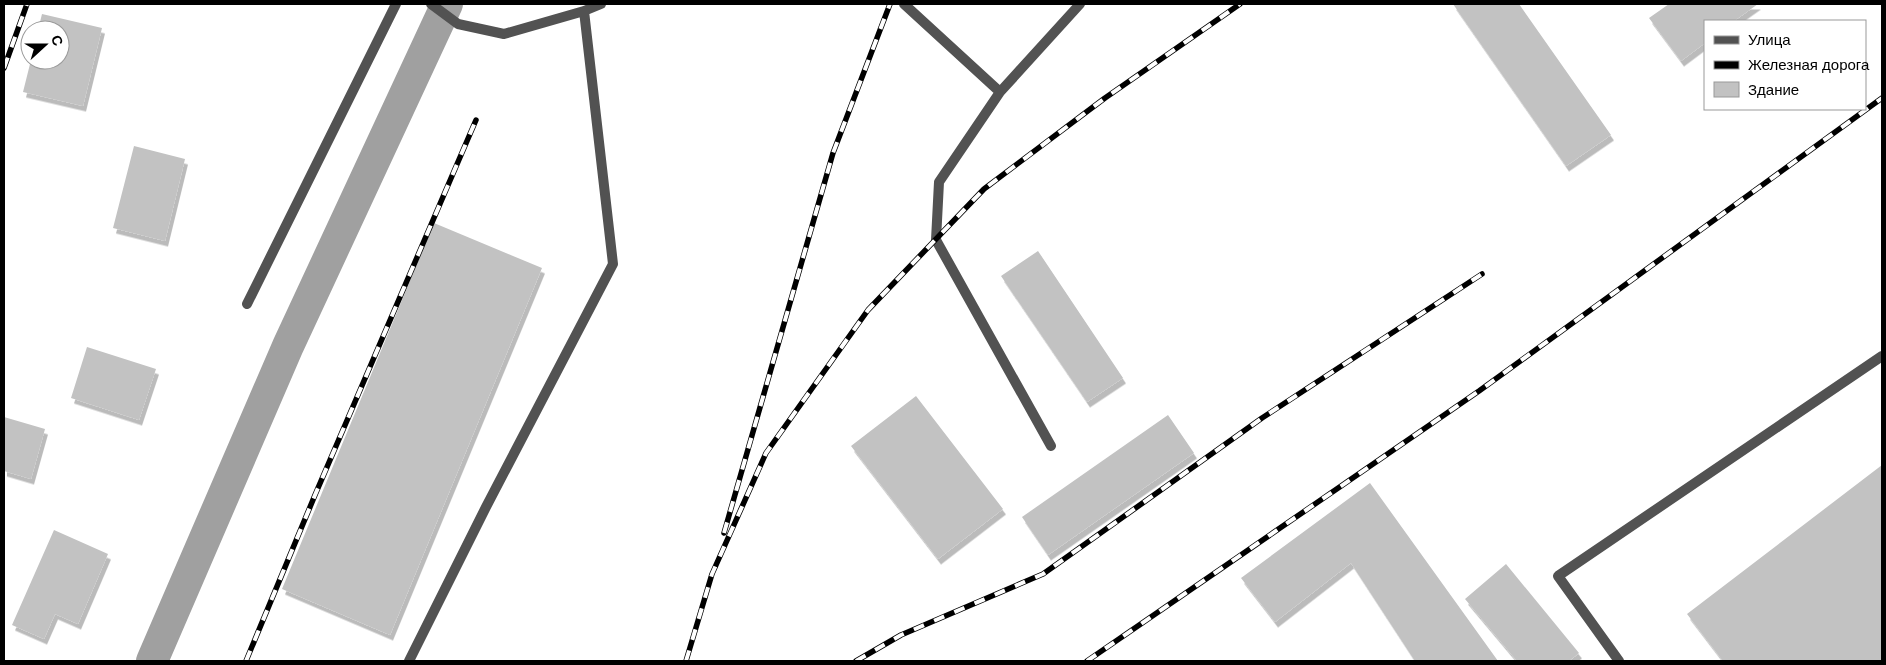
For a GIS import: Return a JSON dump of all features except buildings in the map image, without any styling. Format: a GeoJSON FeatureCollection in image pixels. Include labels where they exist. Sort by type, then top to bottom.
{"type":"FeatureCollection","features":[{"type":"Feature","properties":{"kind":"street"},"geometry":{"type":"LineString","coordinates":[[247,304],[396,4]]}},
{"type":"Feature","properties":{"kind":"street"},"geometry":{"type":"LineString","coordinates":[[431,4],[458,24],[504,34],[584,11],[601,4]]}},
{"type":"Feature","properties":{"kind":"street"},"geometry":{"type":"LineString","coordinates":[[904,4],[1000,92]]}},
{"type":"Feature","properties":{"kind":"street"},"geometry":{"type":"LineString","coordinates":[[1051,446],[936,240],[939,182],[1000,92],[1080,4]]}},
{"type":"Feature","properties":{"kind":"street"},"geometry":{"type":"LineString","coordinates":[[409,661],[486,507],[613,264],[584,11]]}},
{"type":"Feature","properties":{"kind":"street"},"geometry":{"type":"LineString","coordinates":[[1619,661],[1558,576],[1882,356]]}},
{"type":"Feature","properties":{"kind":"waterway"},"geometry":{"type":"LineString","coordinates":[[152,661],[288,346],[447,4]]}},
{"type":"Feature","properties":{"kind":"railway"},"geometry":{"type":"LineString","coordinates":[[4,68],[27,4]]}},
{"type":"Feature","properties":{"kind":"railway"},"geometry":{"type":"LineString","coordinates":[[724,533],[833,153],[890,4]]}},
{"type":"Feature","properties":{"kind":"railway"},"geometry":{"type":"LineString","coordinates":[[686,661],[712,574],[766,453],[868,310],[984,189],[1105,98],[1240,4]]}},
{"type":"Feature","properties":{"kind":"railway"},"geometry":{"type":"LineString","coordinates":[[1866,110],[1882,98]]}},
{"type":"Feature","properties":{"kind":"railway"},"geometry":{"type":"LineString","coordinates":[[1087,661],[1479,391],[1865,110]]}},
{"type":"Feature","properties":{"kind":"railway"},"geometry":{"type":"LineString","coordinates":[[246,661],[476,120]]}},
{"type":"Feature","properties":{"kind":"railway"},"geometry":{"type":"LineString","coordinates":[[856,661],[901,635],[1043,574],[1262,418],[1482,274]]}}]}
